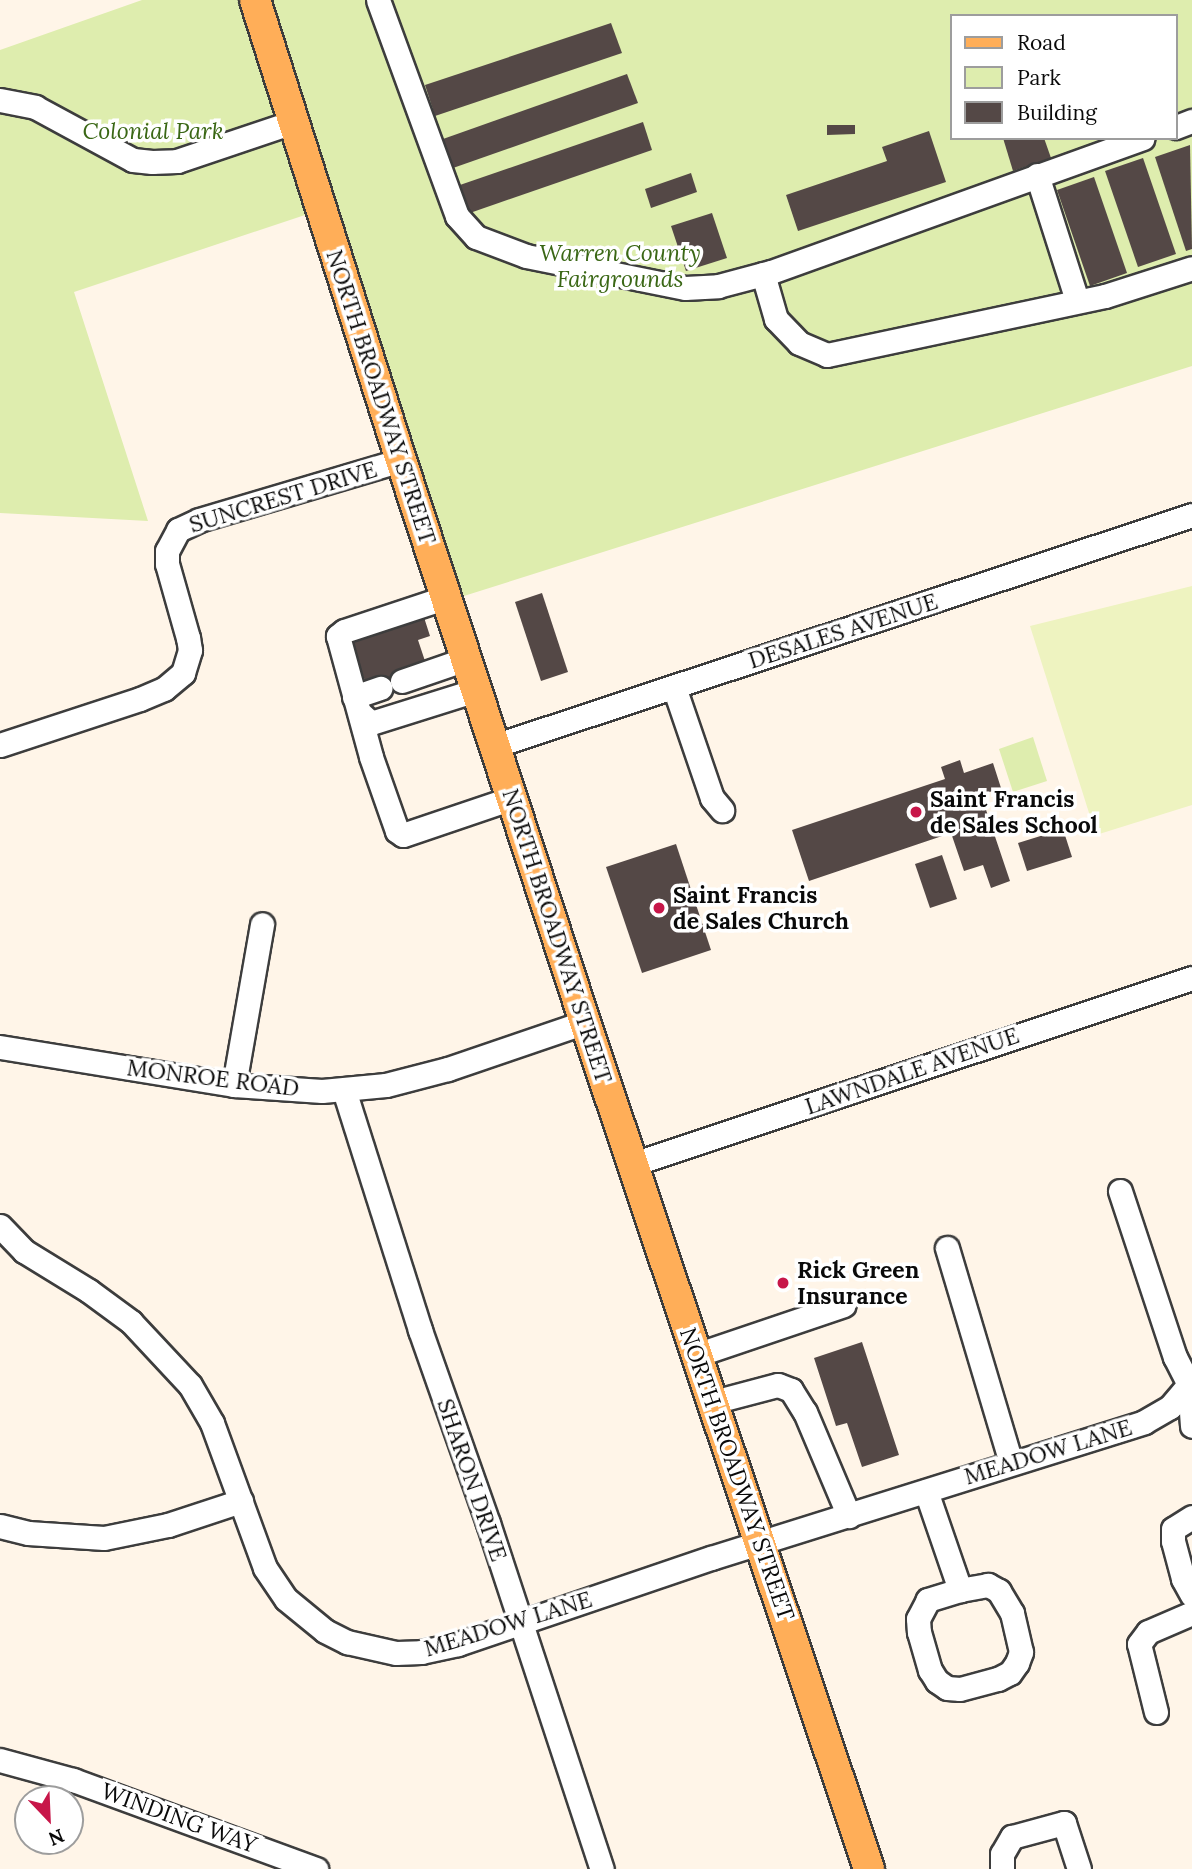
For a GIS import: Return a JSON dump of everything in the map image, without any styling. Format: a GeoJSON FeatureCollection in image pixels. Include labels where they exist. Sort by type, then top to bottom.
{"type":"FeatureCollection","features":[{"type":"Feature","properties":{"kind":"main road","name":"NORTH BROADWAY STREET"},"geometry":{"type":"LineString","coordinates":[[255,0],[401,460],[585,1022],[869,1869]]}},
{"type":"Feature","properties":{"kind":"street"},"geometry":{"type":"LineString","coordinates":[[378,0],[457,216],[476,237],[526,256],[685,288],[718,286],[763,274],[1137,140]]}},
{"type":"Feature","properties":{"kind":"street"},"geometry":{"type":"LineString","coordinates":[[2,100],[36,107],[133,160],[152,162],[177,161],[293,122]]}},
{"type":"Feature","properties":{"kind":"street"},"geometry":{"type":"LineString","coordinates":[[1037,175],[1077,300]]}},
{"type":"Feature","properties":{"kind":"street"},"geometry":{"type":"LineString","coordinates":[[763,274],[776,318],[799,343],[827,355],[1105,296],[1192,268]]}},
{"type":"Feature","properties":{"kind":"street","name":"SUNCREST DRIVE"},"geometry":{"type":"LineString","coordinates":[[0,746],[141,699],[164,689],[183,673],[190,650],[167,564],[167,551],[178,530],[199,520],[401,460]]}},
{"type":"Feature","properties":{"kind":"street","name":"DESALES AVENUE"},"geometry":{"type":"LineString","coordinates":[[495,746],[1192,515]]}},
{"type":"Feature","properties":{"kind":"street"},"geometry":{"type":"LineString","coordinates":[[447,597],[339,634],[337,639],[371,757],[397,831],[403,835],[512,798]]}},
{"type":"Feature","properties":{"kind":"street"},"geometry":{"type":"LineString","coordinates":[[357,705],[391,684],[466,659]]}},
{"type":"Feature","properties":{"kind":"street"},"geometry":{"type":"LineString","coordinates":[[674,687],[712,798],[722,810]]}},
{"type":"Feature","properties":{"kind":"street"},"geometry":{"type":"LineString","coordinates":[[357,705],[371,723],[476,690]]}},
{"type":"Feature","properties":{"kind":"street"},"geometry":{"type":"LineString","coordinates":[[234,1085],[262,924]]}},
{"type":"Feature","properties":{"kind":"street","name":"LAWNDALE AVENUE"},"geometry":{"type":"LineString","coordinates":[[633,1164],[1192,978]]}},
{"type":"Feature","properties":{"kind":"street","name":"MONROE ROAD"},"geometry":{"type":"LineString","coordinates":[[0,1047],[234,1085],[270,1089],[344,1090],[386,1085],[448,1069],[585,1022]]}},
{"type":"Feature","properties":{"kind":"street","name":"SHARON DRIVE"},"geometry":{"type":"LineString","coordinates":[[344,1090],[420,1330],[602,1869]]}},
{"type":"Feature","properties":{"kind":"street"},"geometry":{"type":"LineString","coordinates":[[1120,1191],[1175,1357],[1189,1384],[1192,1426]]}},
{"type":"Feature","properties":{"kind":"street","name":"MEADOW LANE"},"geometry":{"type":"LineString","coordinates":[[0,1226],[24,1251],[89,1291],[131,1322],[190,1385],[212,1423],[265,1568],[304,1616],[347,1642],[396,1653],[421,1652],[521,1623],[1144,1422],[1170,1407],[1189,1384]]}},
{"type":"Feature","properties":{"kind":"street"},"geometry":{"type":"LineString","coordinates":[[947,1248],[1011,1463]]}},
{"type":"Feature","properties":{"kind":"street"},"geometry":{"type":"LineString","coordinates":[[696,1355],[844,1305]]}},
{"type":"Feature","properties":{"kind":"street"},"geometry":{"type":"LineString","coordinates":[[713,1402],[778,1385],[791,1390],[805,1412],[849,1516]]}},
{"type":"Feature","properties":{"kind":"street"},"geometry":{"type":"LineString","coordinates":[[926,1492],[960,1591]]}},
{"type":"Feature","properties":{"kind":"street"},"geometry":{"type":"LineString","coordinates":[[0,1526],[29,1533],[104,1538],[168,1525],[241,1501]]}},
{"type":"Feature","properties":{"kind":"street"},"geometry":{"type":"LineString","coordinates":[[1192,1517],[1173,1529],[1173,1541],[1182,1579],[1192,1595]]}},
{"type":"Feature","properties":{"kind":"street"},"geometry":{"type":"LineString","coordinates":[[988,1585],[999,1591],[1012,1613],[1021,1652],[1010,1673],[960,1689],[947,1688],[937,1681],[930,1670],[918,1619],[928,1600],[960,1591],[988,1585]]}},
{"type":"Feature","properties":{"kind":"street"},"geometry":{"type":"LineString","coordinates":[[1156,1712],[1139,1644],[1148,1632],[1192,1613]]}},
{"type":"Feature","properties":{"kind":"street","name":"WINDING WAY"},"geometry":{"type":"LineString","coordinates":[[0,1760],[73,1780],[316,1869]]}},
{"type":"Feature","properties":{"kind":"street"},"geometry":{"type":"LineString","coordinates":[[1002,1869],[1002,1854],[1012,1837],[1063,1823],[1079,1869]]}},
{"type":"Feature","properties":{"kind":"green space","name":"Warren County Fairgrounds"},"geometry":{"type":"Polygon","coordinates":[[[142,0],[1192,0],[1192,366],[448,601],[320,210],[74,292],[148,521],[0,513],[0,50],[142,0]]]}},
{"type":"Feature","properties":{"kind":"green space"},"geometry":{"type":"Polygon","coordinates":[[[1192,586],[1192,805],[1096,835],[1030,626],[1192,586]]]}},
{"type":"Feature","properties":{"kind":"green space"},"geometry":{"type":"Polygon","coordinates":[[[1033,737],[1047,781],[1013,792],[999,749],[1033,737]]]}},
{"type":"Feature","properties":{"kind":"building"},"geometry":{"type":"Polygon","coordinates":[[[611,23],[622,53],[435,116],[425,85],[611,23]]]}},
{"type":"Feature","properties":{"kind":"building"},"geometry":{"type":"Polygon","coordinates":[[[627,74],[638,103],[453,168],[443,139],[627,74]]]}},
{"type":"Feature","properties":{"kind":"building"},"geometry":{"type":"Polygon","coordinates":[[[643,122],[652,150],[467,214],[457,186],[643,122]]]}},
{"type":"Feature","properties":{"kind":"building"},"geometry":{"type":"Polygon","coordinates":[[[827,125],[855,125],[855,134],[827,135],[827,125]]]}},
{"type":"Feature","properties":{"kind":"building"},"geometry":{"type":"Polygon","coordinates":[[[929,131],[946,182],[798,231],[786,195],[887,161],[882,147],[929,131]]]}},
{"type":"Feature","properties":{"kind":"building"},"geometry":{"type":"Polygon","coordinates":[[[1004,140],[1045,140],[1051,158],[1013,171],[1004,140]]]}},
{"type":"Feature","properties":{"kind":"building"},"geometry":{"type":"Polygon","coordinates":[[[1190,145],[1192,249],[1186,251],[1155,157],[1190,145]]]}},
{"type":"Feature","properties":{"kind":"building"},"geometry":{"type":"Polygon","coordinates":[[[1143,158],[1176,254],[1138,267],[1105,171],[1143,158]]]}},
{"type":"Feature","properties":{"kind":"building"},"geometry":{"type":"Polygon","coordinates":[[[691,173],[697,192],[651,208],[645,189],[691,173]]]}},
{"type":"Feature","properties":{"kind":"building"},"geometry":{"type":"Polygon","coordinates":[[[1094,177],[1127,273],[1090,286],[1057,190],[1094,177]]]}},
{"type":"Feature","properties":{"kind":"building"},"geometry":{"type":"Polygon","coordinates":[[[712,213],[727,258],[686,271],[671,226],[712,213]]]}},
{"type":"Feature","properties":{"kind":"building"},"geometry":{"type":"Polygon","coordinates":[[[542,593],[568,672],[541,681],[515,602],[542,593]]]}},
{"type":"Feature","properties":{"kind":"building"},"geometry":{"type":"Polygon","coordinates":[[[421,608],[430,636],[418,640],[425,661],[403,684],[382,691],[377,677],[365,681],[348,632],[421,608]]]}},
{"type":"Feature","properties":{"kind":"building","name":"Saint Francis de Sales School"},"geometry":{"type":"Polygon","coordinates":[[[960,760],[964,773],[993,763],[1001,788],[981,795],[1010,881],[991,888],[983,865],[964,871],[951,833],[809,881],[792,830],[945,779],[941,767],[960,760]]]}},
{"type":"Feature","properties":{"kind":"building"},"geometry":{"type":"Polygon","coordinates":[[[1063,829],[1072,857],[1027,871],[1018,843],[1063,829]]]}},
{"type":"Feature","properties":{"kind":"building","name":"Saint Francis de Sales Church"},"geometry":{"type":"Polygon","coordinates":[[[676,844],[711,950],[642,973],[606,867],[676,844]]]}},
{"type":"Feature","properties":{"kind":"building"},"geometry":{"type":"Polygon","coordinates":[[[942,855],[957,899],[930,908],[915,864],[942,855]]]}},
{"type":"Feature","properties":{"kind":"building"},"geometry":{"type":"Polygon","coordinates":[[[862,1342],[899,1455],[862,1467],[847,1423],[836,1426],[814,1358],[862,1342]]]}},
{"type":"Feature","properties":{"kind":"place","name":"Saint Francis de Sales School"},"geometry":{"type":"Point","coordinates":[916,812]}},
{"type":"Feature","properties":{"kind":"place","name":"Saint Francis de Sales Church"},"geometry":{"type":"Point","coordinates":[659,908]}},
{"type":"Feature","properties":{"kind":"place","name":"Rick Green Insurance"},"geometry":{"type":"Point","coordinates":[783,1283]}},
{"type":"Feature","properties":{"kind":"park label","name":"Colonial Park"},"geometry":{"type":"Point","coordinates":[153,131]}}]}
